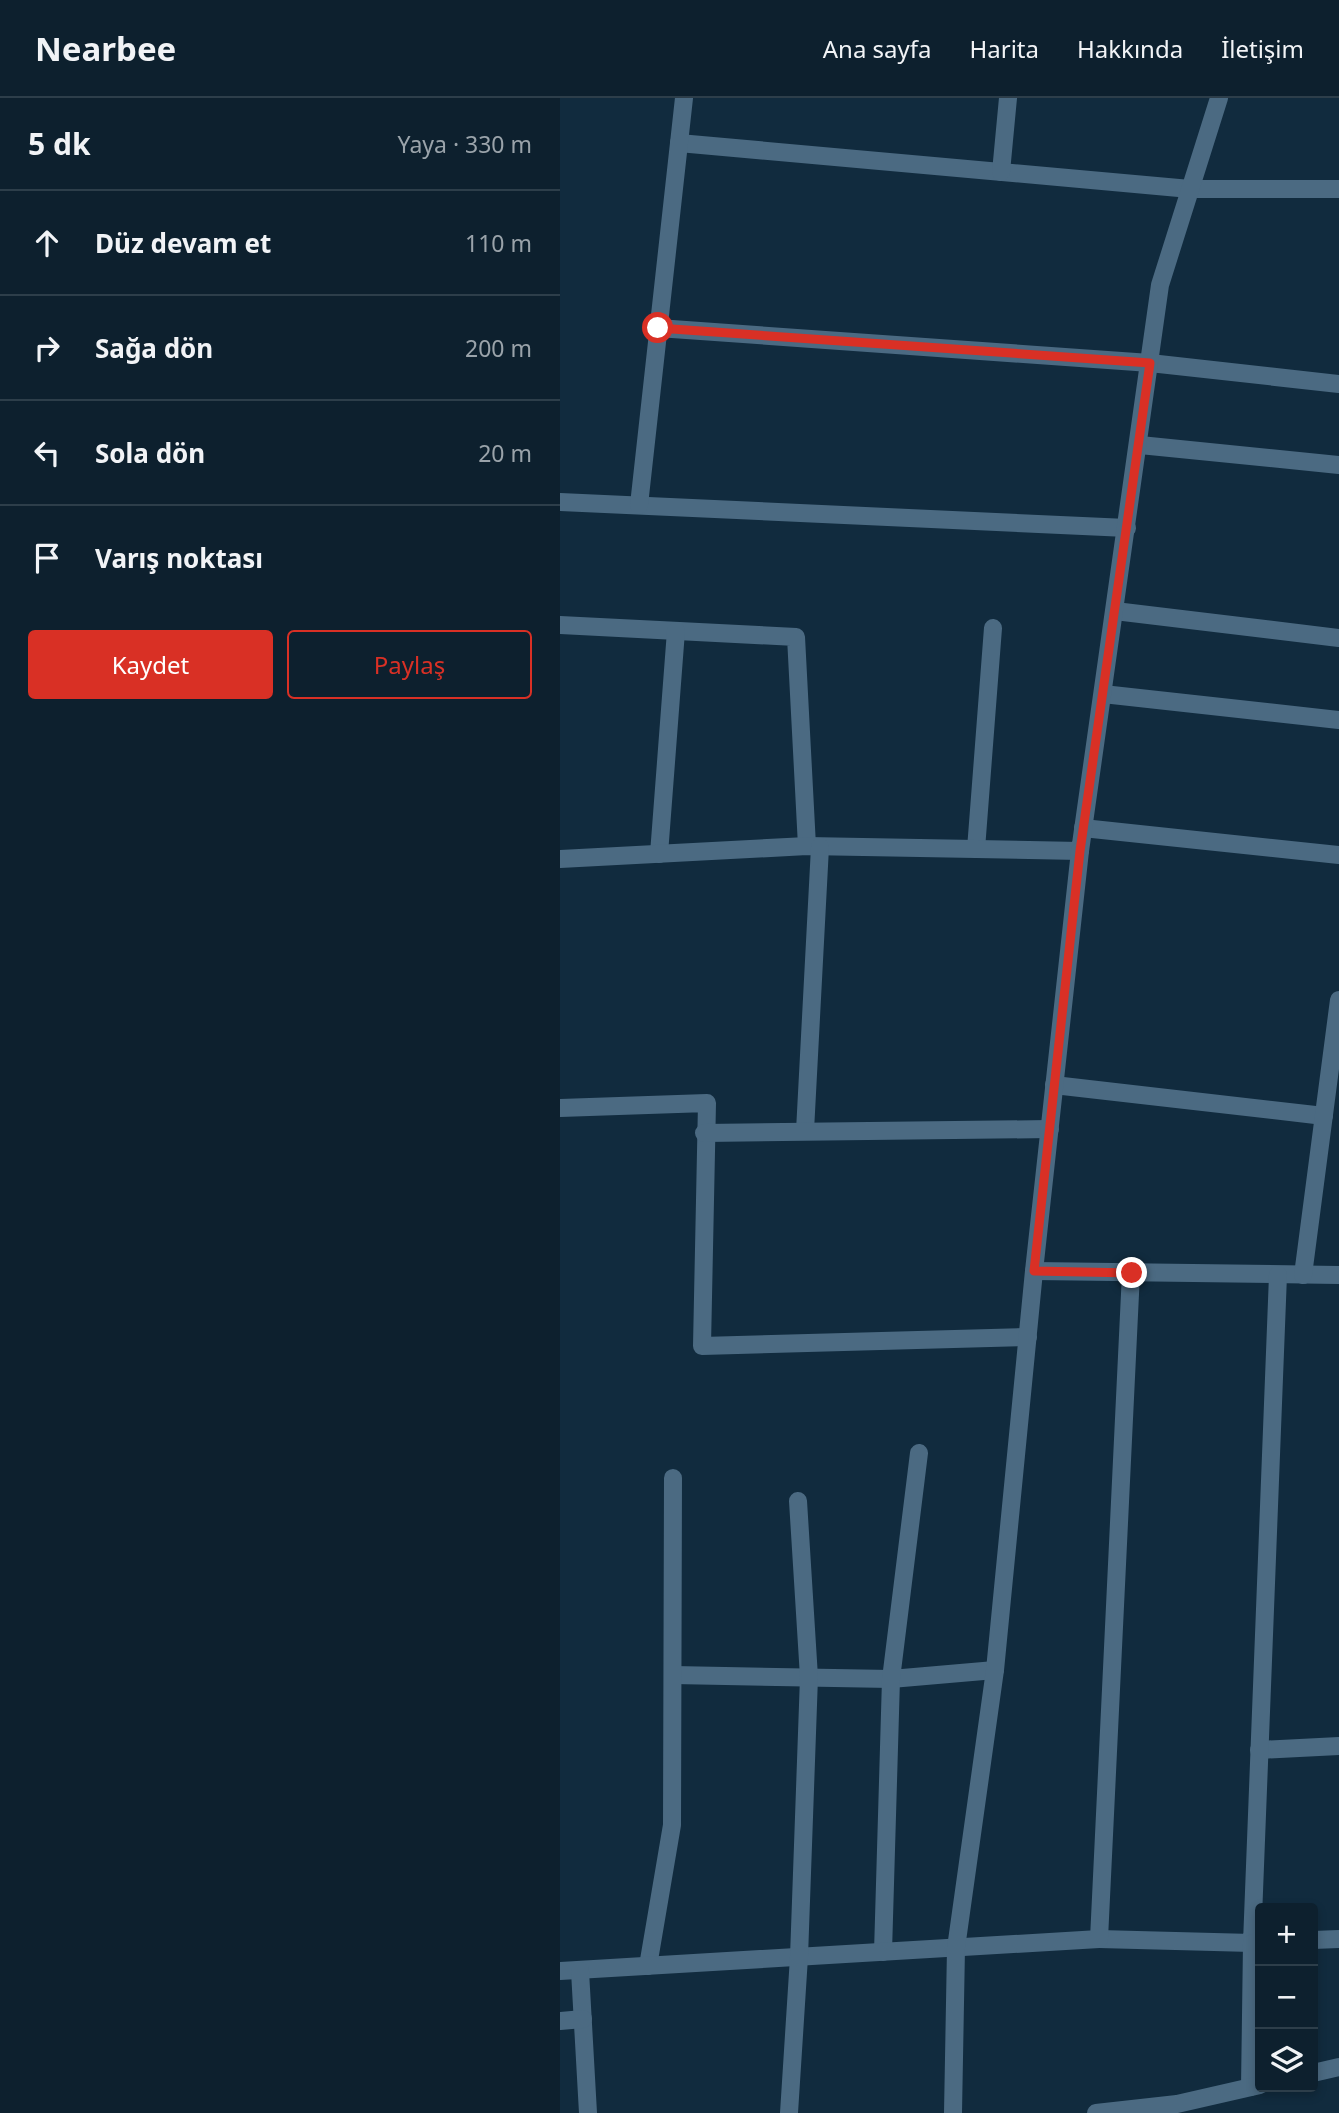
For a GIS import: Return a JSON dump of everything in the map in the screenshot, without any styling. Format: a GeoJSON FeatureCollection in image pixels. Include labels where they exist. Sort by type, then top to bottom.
{"type":"FeatureCollection","features":[{"type":"Feature","properties":{"kind":"street"},"geometry":{"type":"LineString","coordinates":[[639,505],[684,98]]}},
{"type":"Feature","properties":{"kind":"street"},"geometry":{"type":"LineString","coordinates":[[1001,172],[1008,98]]}},
{"type":"Feature","properties":{"kind":"street"},"geometry":{"type":"LineString","coordinates":[[953,2113],[956,1948],[995,1670],[1034,1271],[1083,828],[1160,285],[1219,98]]}},
{"type":"Feature","properties":{"kind":"street"},"geometry":{"type":"LineString","coordinates":[[679,143],[1190,189],[1339,189]]}},
{"type":"Feature","properties":{"kind":"street"},"geometry":{"type":"LineString","coordinates":[[658,328],[1150,363],[1339,384]]}},
{"type":"Feature","properties":{"kind":"street"},"geometry":{"type":"LineString","coordinates":[[1139,445],[1339,465]]}},
{"type":"Feature","properties":{"kind":"street"},"geometry":{"type":"LineString","coordinates":[[560,502],[1127,528]]}},
{"type":"Feature","properties":{"kind":"street"},"geometry":{"type":"LineString","coordinates":[[1115,611],[1339,638]]}},
{"type":"Feature","properties":{"kind":"street"},"geometry":{"type":"LineString","coordinates":[[560,625],[796,637],[813,846],[805,1131]]}},
{"type":"Feature","properties":{"kind":"street"},"geometry":{"type":"LineString","coordinates":[[976,849],[993,628]]}},
{"type":"Feature","properties":{"kind":"street"},"geometry":{"type":"LineString","coordinates":[[659,854],[676,631]]}},
{"type":"Feature","properties":{"kind":"street"},"geometry":{"type":"LineString","coordinates":[[1103,694],[1339,720]]}},
{"type":"Feature","properties":{"kind":"street"},"geometry":{"type":"LineString","coordinates":[[1083,828],[1339,855]]}},
{"type":"Feature","properties":{"kind":"street"},"geometry":{"type":"LineString","coordinates":[[560,859],[813,846],[1080,851]]}},
{"type":"Feature","properties":{"kind":"street"},"geometry":{"type":"LineString","coordinates":[[1303,1275],[1339,1000]]}},
{"type":"Feature","properties":{"kind":"street"},"geometry":{"type":"LineString","coordinates":[[1054,1086],[1324,1116]]}},
{"type":"Feature","properties":{"kind":"street"},"geometry":{"type":"LineString","coordinates":[[560,1108],[707,1103],[704,1133],[702,1346],[1028,1337]]}},
{"type":"Feature","properties":{"kind":"street"},"geometry":{"type":"LineString","coordinates":[[704,1133],[1049,1129]]}},
{"type":"Feature","properties":{"kind":"street"},"geometry":{"type":"LineString","coordinates":[[1034,1271],[1339,1275]]}},
{"type":"Feature","properties":{"kind":"street"},"geometry":{"type":"LineString","coordinates":[[1099,1939],[1132,1273]]}},
{"type":"Feature","properties":{"kind":"street"},"geometry":{"type":"LineString","coordinates":[[1257,1903],[1259,1749],[1278,1275]]}},
{"type":"Feature","properties":{"kind":"street"},"geometry":{"type":"LineString","coordinates":[[883,1952],[891,1679],[919,1453]]}},
{"type":"Feature","properties":{"kind":"street"},"geometry":{"type":"LineString","coordinates":[[648,1966],[672,1825],[673,1478]]}},
{"type":"Feature","properties":{"kind":"street"},"geometry":{"type":"LineString","coordinates":[[789,2113],[799,1957],[809,1677],[798,1502]]}},
{"type":"Feature","properties":{"kind":"street"},"geometry":{"type":"LineString","coordinates":[[673,1675],[891,1679],[995,1670]]}},
{"type":"Feature","properties":{"kind":"street"},"geometry":{"type":"LineString","coordinates":[[1259,1749],[1339,1746]]}},
{"type":"Feature","properties":{"kind":"street"},"geometry":{"type":"LineString","coordinates":[[560,1971],[1099,1939],[1255,1943]]}},
{"type":"Feature","properties":{"kind":"street"},"geometry":{"type":"LineString","coordinates":[[1318,1940],[1339,1939]]}},
{"type":"Feature","properties":{"kind":"street"},"geometry":{"type":"LineString","coordinates":[[1255,2029],[1256,1966]]}},
{"type":"Feature","properties":{"kind":"street"},"geometry":{"type":"LineString","coordinates":[[580,1971],[588,2113]]}},
{"type":"Feature","properties":{"kind":"street"},"geometry":{"type":"LineString","coordinates":[[560,2021],[583,2019]]}},
{"type":"Feature","properties":{"kind":"street"},"geometry":{"type":"LineString","coordinates":[[1318,2072],[1339,2067]]}},
{"type":"Feature","properties":{"kind":"street"},"geometry":{"type":"LineString","coordinates":[[1096,2113],[1177,2104],[1255,2086]]}},
{"type":"Feature","properties":{"kind":"route"},"geometry":{"type":"LineString","coordinates":[[658,328],[1150,363],[1080,851],[1034,1271],[1132,1273]]}}]}
